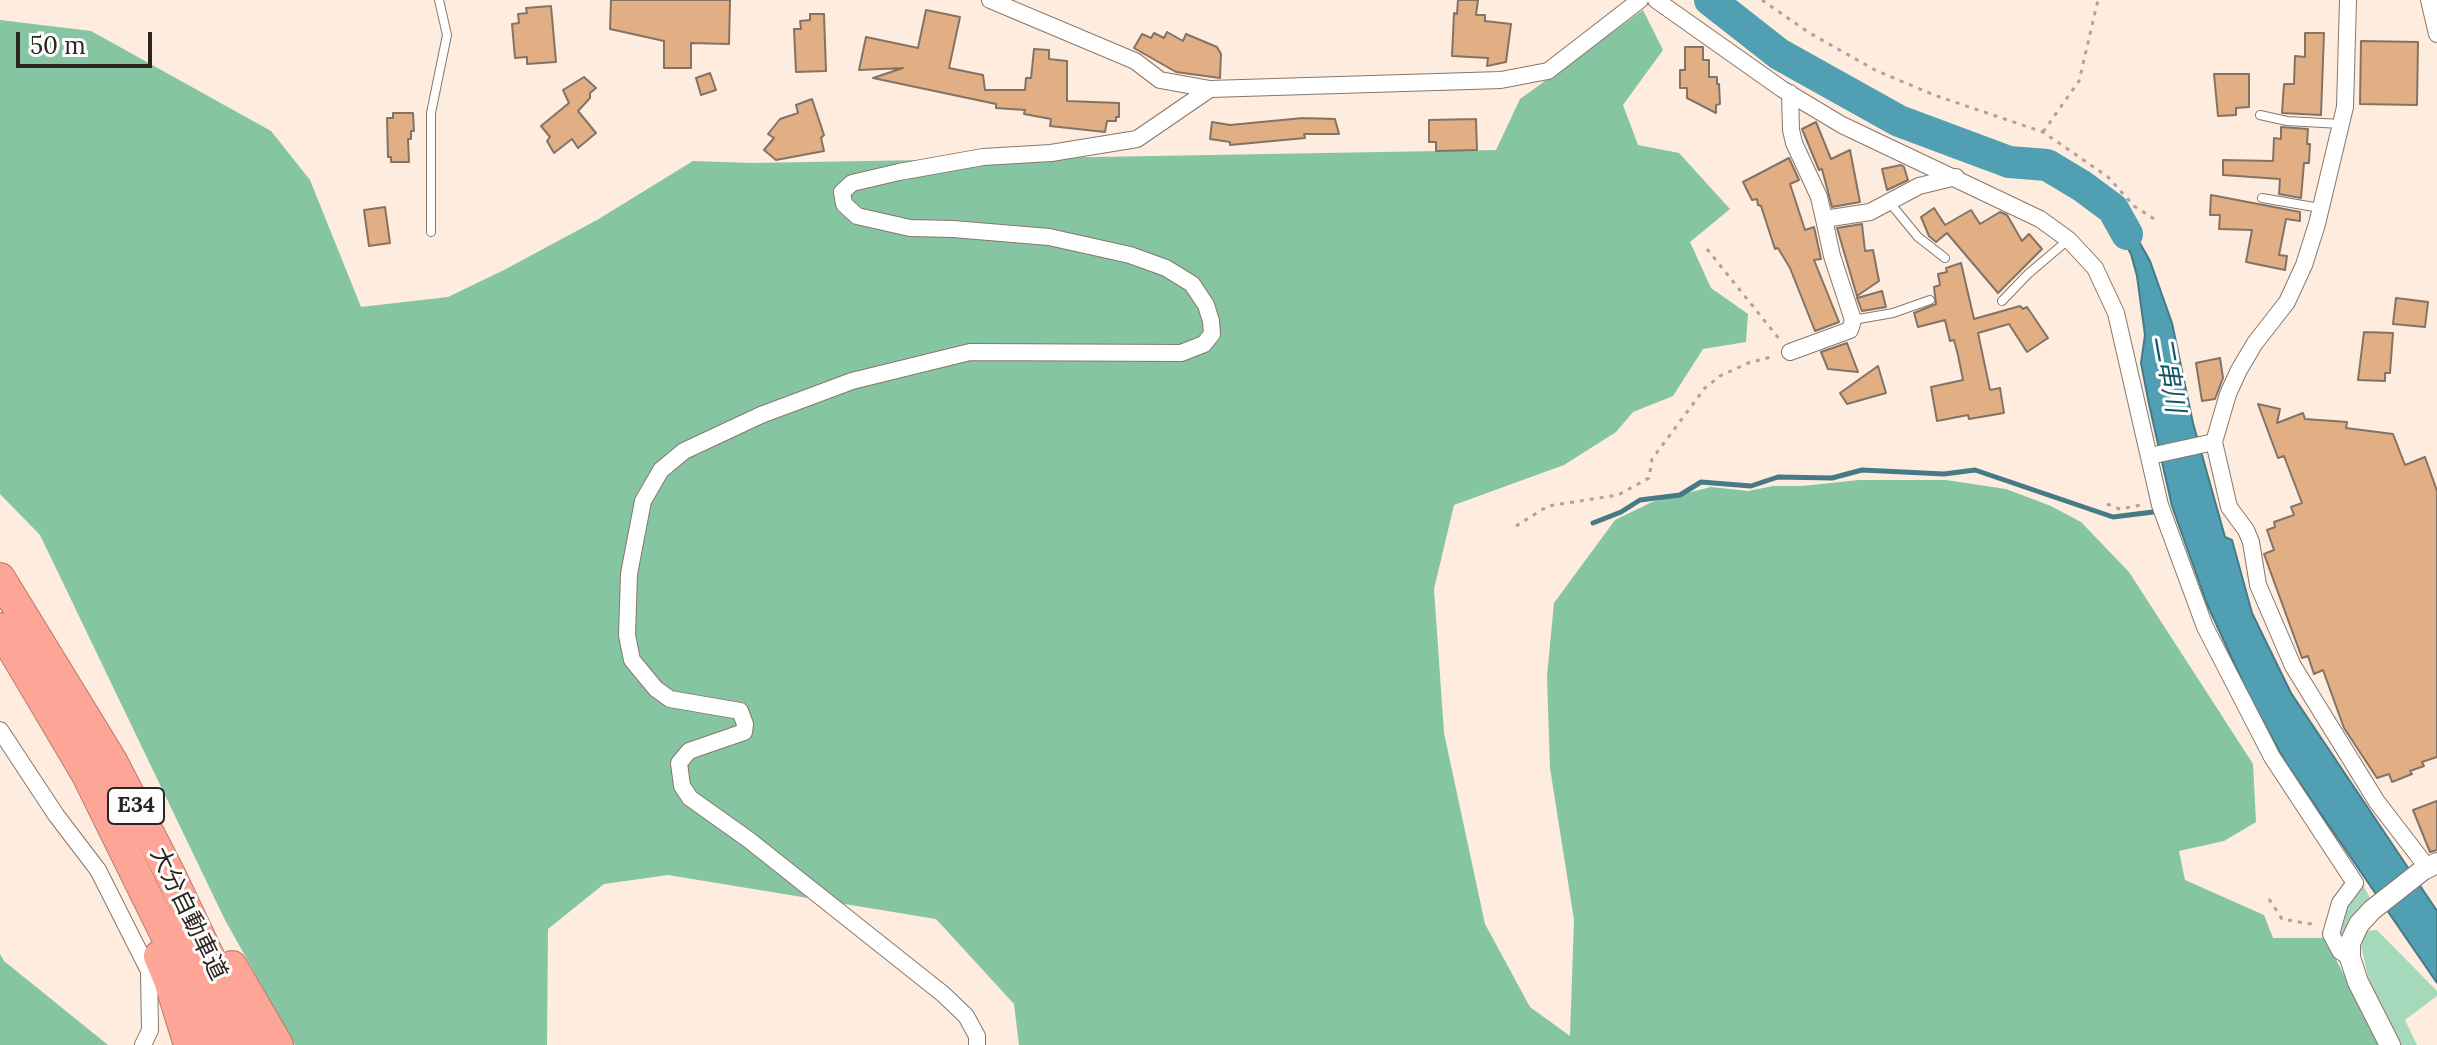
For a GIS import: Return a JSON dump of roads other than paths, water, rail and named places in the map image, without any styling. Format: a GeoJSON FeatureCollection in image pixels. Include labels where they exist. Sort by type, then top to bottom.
{"type":"FeatureCollection","features":[{"type":"Feature","properties":{"kind":"highway","name":"大分自動車道"},"geometry":{"type":"LineString","coordinates":[[0,578],[89,722],[140,814],[251,1045]]}},
{"type":"Feature","properties":{"kind":"highway","name":"大分自動車道"},"geometry":{"type":"LineString","coordinates":[[0,628],[58,722],[115,829],[220,1045]]}},
{"type":"Feature","properties":{"kind":"highway"},"geometry":{"type":"LineString","coordinates":[[58,722],[169,980],[189,1045]]}},
{"type":"Feature","properties":{"kind":"highway"},"geometry":{"type":"LineString","coordinates":[[140,814],[278,1045]]}},
{"type":"Feature","properties":{"kind":"street"},"geometry":{"type":"LineString","coordinates":[[990,0],[1135,61],[1160,80],[1210,89],[1501,80],[1548,71],[1640,0]]}},
{"type":"Feature","properties":{"kind":"street"},"geometry":{"type":"LineString","coordinates":[[1656,0],[1790,93],[1842,125],[2040,219],[2069,240],[2095,268],[2116,313],[2159,501],[2205,627],[2244,708],[2272,757],[2355,883],[2340,903],[2331,934],[2340,951],[2350,958]]}},
{"type":"Feature","properties":{"kind":"street"},"geometry":{"type":"LineString","coordinates":[[2348,0],[2345,107],[2304,265],[2287,302],[2255,343],[2239,370],[2228,394],[2214,442],[2229,507],[2251,542],[2258,585],[2293,666],[2377,802],[2429,867],[2372,910],[2359,924],[2350,943],[2350,958],[2358,982],[2390,1045]]}},
{"type":"Feature","properties":{"kind":"street"},"geometry":{"type":"LineString","coordinates":[[2429,0],[2437,34]]}},
{"type":"Feature","properties":{"kind":"street"},"geometry":{"type":"LineString","coordinates":[[977,1045],[977,1036],[966,1016],[943,994],[749,840],[690,798],[682,786],[679,763],[689,751],[744,732],[745,724],[740,711],[670,699],[656,689],[632,660],[627,635],[629,574],[643,501],[661,470],[684,451],[761,415],[852,381],[970,352],[1181,353],[1204,344],[1212,334],[1206,305],[1192,284],[1166,268],[1130,255],[1049,237],[910,228],[857,216],[844,204],[842,192],[852,183],[899,172],[983,157],[1051,153],[1137,139],[1210,89]]}},
{"type":"Feature","properties":{"kind":"street"},"geometry":{"type":"LineString","coordinates":[[1790,93],[1794,143],[1819,197],[1832,256],[1853,320],[1850,330],[1790,352]]}},
{"type":"Feature","properties":{"kind":"street"},"geometry":{"type":"LineString","coordinates":[[1824,219],[1870,212],[1919,186],[1956,177]]}},
{"type":"Feature","properties":{"kind":"street"},"geometry":{"type":"LineString","coordinates":[[2150,456],[2214,442]]}},
{"type":"Feature","properties":{"kind":"street"},"geometry":{"type":"LineString","coordinates":[[0,730],[56,815],[98,870],[149,971],[150,1030],[143,1045]]}},
{"type":"Feature","properties":{"kind":"lane"},"geometry":{"type":"LineString","coordinates":[[431,232],[431,113],[447,35],[439,0]]}},
{"type":"Feature","properties":{"kind":"lane"},"geometry":{"type":"LineString","coordinates":[[2260,115],[2287,121],[2341,124]]}},
{"type":"Feature","properties":{"kind":"lane"},"geometry":{"type":"LineString","coordinates":[[2262,198],[2320,208]]}},
{"type":"Feature","properties":{"kind":"lane"},"geometry":{"type":"LineString","coordinates":[[1890,203],[1918,237],[1945,258]]}},
{"type":"Feature","properties":{"kind":"lane"},"geometry":{"type":"LineString","coordinates":[[2002,301],[2028,274],[2069,240]]}},
{"type":"Feature","properties":{"kind":"lane"},"geometry":{"type":"LineString","coordinates":[[1853,320],[1893,313],[1930,300]]}},
{"type":"Feature","properties":{"kind":"water"},"geometry":{"type":"Polygon","coordinates":[[[2103,197],[2128,222],[2150,261],[2172,323],[2193,423],[2225,537],[2232,540],[2252,613],[2291,693],[2437,911],[2437,983],[2286,763],[2251,700],[2207,604],[2172,506],[2149,404],[2141,363],[2145,335],[2137,276],[2131,254],[2120,235],[2095,204],[2103,197]]]}},
{"type":"Feature","properties":{"kind":"waterway","name":"二串川"},"geometry":{"type":"LineString","coordinates":[[1710,0],[1779,54],[1899,121],[2009,162],[2047,165],[2113,209],[2127,234]]}},
{"type":"Feature","properties":{"kind":"waterway"},"geometry":{"type":"LineString","coordinates":[[1593,523],[1621,512],[1640,500],[1680,495],[1701,482],[1751,486],[1778,477],[1832,478],[1862,470],[1944,474],[1975,470],[2113,517],[2153,512]]}}]}
